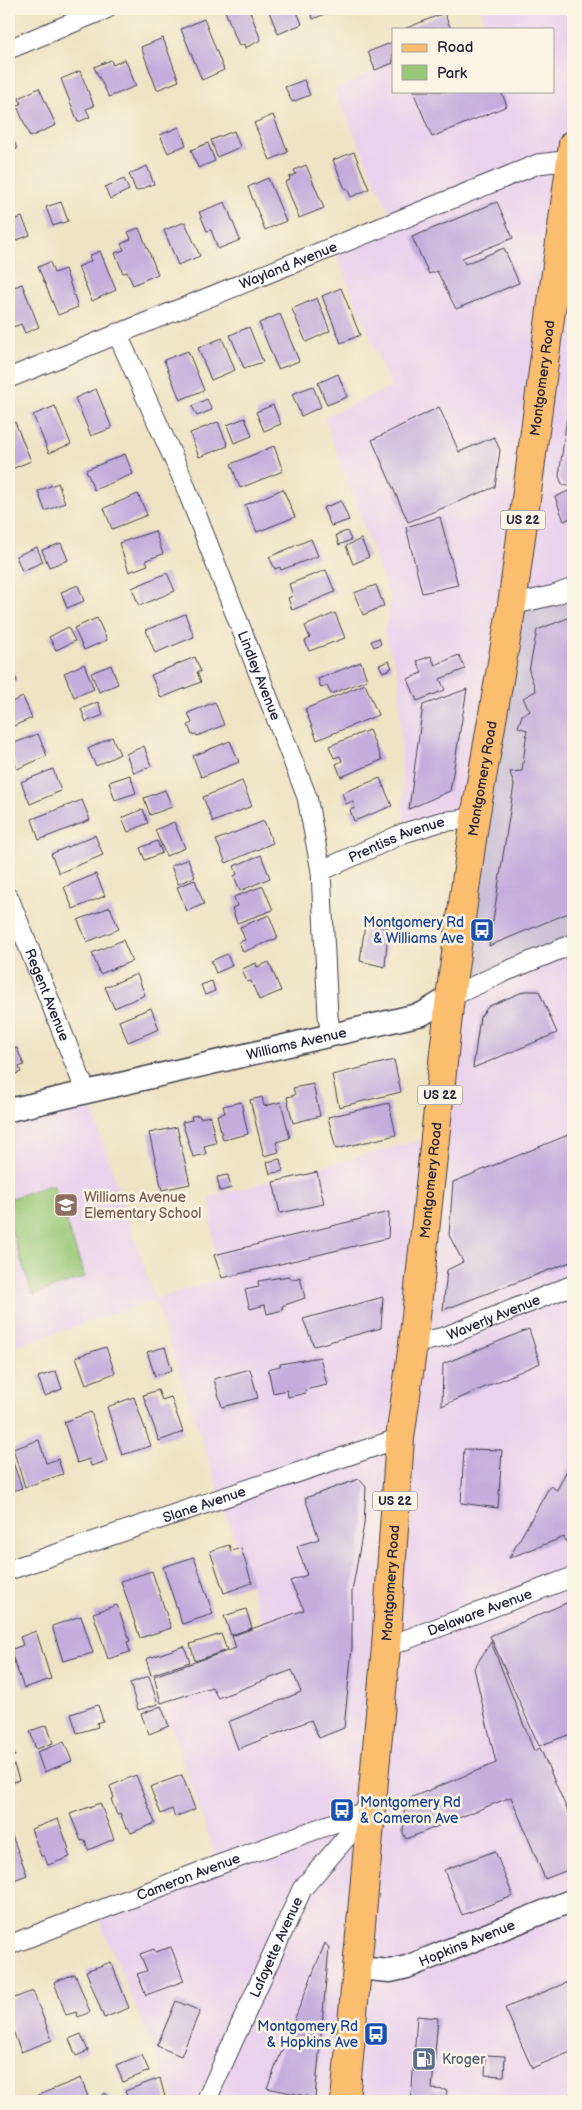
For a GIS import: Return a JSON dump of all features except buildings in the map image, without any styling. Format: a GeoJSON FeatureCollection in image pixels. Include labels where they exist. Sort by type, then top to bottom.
{"type":"FeatureCollection","features":[{"type":"Feature","properties":{"kind":"main road","name":"Montgomery Road"},"geometry":{"type":"LineString","coordinates":[[345,2101],[386,1648],[400,1438],[413,1344],[450,998],[475,818],[564,289],[572,152]]}},
{"type":"Feature","properties":{"kind":"street"},"geometry":{"type":"LineString","coordinates":[[9,49],[106,9]]}},
{"type":"Feature","properties":{"kind":"street","name":"Wayland Avenue"},"geometry":{"type":"LineString","coordinates":[[9,378],[538,164],[572,152]]}},
{"type":"Feature","properties":{"kind":"street","name":"Lindley Avenue"},"geometry":{"type":"LineString","coordinates":[[117,333],[181,475],[307,797],[321,871],[328,1016],[331,1035]]}},
{"type":"Feature","properties":{"kind":"street"},"geometry":{"type":"LineString","coordinates":[[512,605],[554,595],[573,588]]}},
{"type":"Feature","properties":{"kind":"street","name":"Prentiss Avenue"},"geometry":{"type":"LineString","coordinates":[[321,871],[404,833],[440,822],[475,818]]}},
{"type":"Feature","properties":{"kind":"street","name":"Regent Avenue"},"geometry":{"type":"LineString","coordinates":[[9,898],[86,1092]]}},
{"type":"Feature","properties":{"kind":"street","name":"Williams Avenue"},"geometry":{"type":"LineString","coordinates":[[9,1110],[422,1014],[502,973],[573,944]]}},
{"type":"Feature","properties":{"kind":"street","name":"Waverly Avenue"},"geometry":{"type":"LineString","coordinates":[[413,1344],[444,1337],[573,1285]]}},
{"type":"Feature","properties":{"kind":"street","name":"Slane Avenue"},"geometry":{"type":"LineString","coordinates":[[9,1570],[400,1438]]}},
{"type":"Feature","properties":{"kind":"street","name":"Delaware Avenue"},"geometry":{"type":"LineString","coordinates":[[386,1648],[573,1576]]}},
{"type":"Feature","properties":{"kind":"street","name":"Cameron Avenue"},"geometry":{"type":"LineString","coordinates":[[9,1945],[240,1856],[370,1810]]}},
{"type":"Feature","properties":{"kind":"street","name":"Lafayette Avenue"},"geometry":{"type":"LineString","coordinates":[[206,2101],[302,1889],[370,1810]]}},
{"type":"Feature","properties":{"kind":"street","name":"Hopkins Avenue"},"geometry":{"type":"LineString","coordinates":[[357,1968],[390,1970],[407,1968],[573,1900]]}},
{"type":"Feature","properties":{"kind":"shaded area"},"geometry":{"type":"Polygon","coordinates":[[[480,9],[573,9],[573,588],[475,818],[404,833],[399,675],[384,632],[391,601],[324,417],[391,387],[333,247],[394,223],[334,89],[392,63],[392,92],[554,92],[554,28],[474,28],[486,23],[480,9]]]}},
{"type":"Feature","properties":{"kind":"shaded area"},"geometry":{"type":"Polygon","coordinates":[[[573,588],[573,944],[450,997],[512,605],[573,588]]]}},
{"type":"Feature","properties":{"kind":"shaded area"},"geometry":{"type":"Polygon","coordinates":[[[573,944],[573,2101],[175,2101],[95,1911],[218,1864],[154,1676],[236,1648],[263,1625],[155,1300],[9,1348],[9,1110],[86,1092],[155,1299],[222,1278],[214,1255],[210,1197],[435,1136],[450,997],[573,944]]]}},
{"type":"Feature","properties":{"kind":"green space"},"geometry":{"type":"Polygon","coordinates":[[[53,1184],[85,1277],[33,1295],[9,1224],[9,1199],[53,1184]]]}},
{"type":"Feature","properties":{"kind":"place","name":"Montgomery Rd & Williams Ave"},"geometry":{"type":"Point","coordinates":[482,930]}},
{"type":"Feature","properties":{"kind":"place","name":"Williams Avenue Elementary School"},"geometry":{"type":"Point","coordinates":[66,1205]}},
{"type":"Feature","properties":{"kind":"place","name":"Montgomery Rd & Cameron Ave"},"geometry":{"type":"Point","coordinates":[342,1810]}},
{"type":"Feature","properties":{"kind":"place","name":"Montgomery Rd & Hopkins Ave"},"geometry":{"type":"Point","coordinates":[376,2034]}},
{"type":"Feature","properties":{"kind":"place","name":"Kroger"},"geometry":{"type":"Point","coordinates":[424,2059]}}]}
